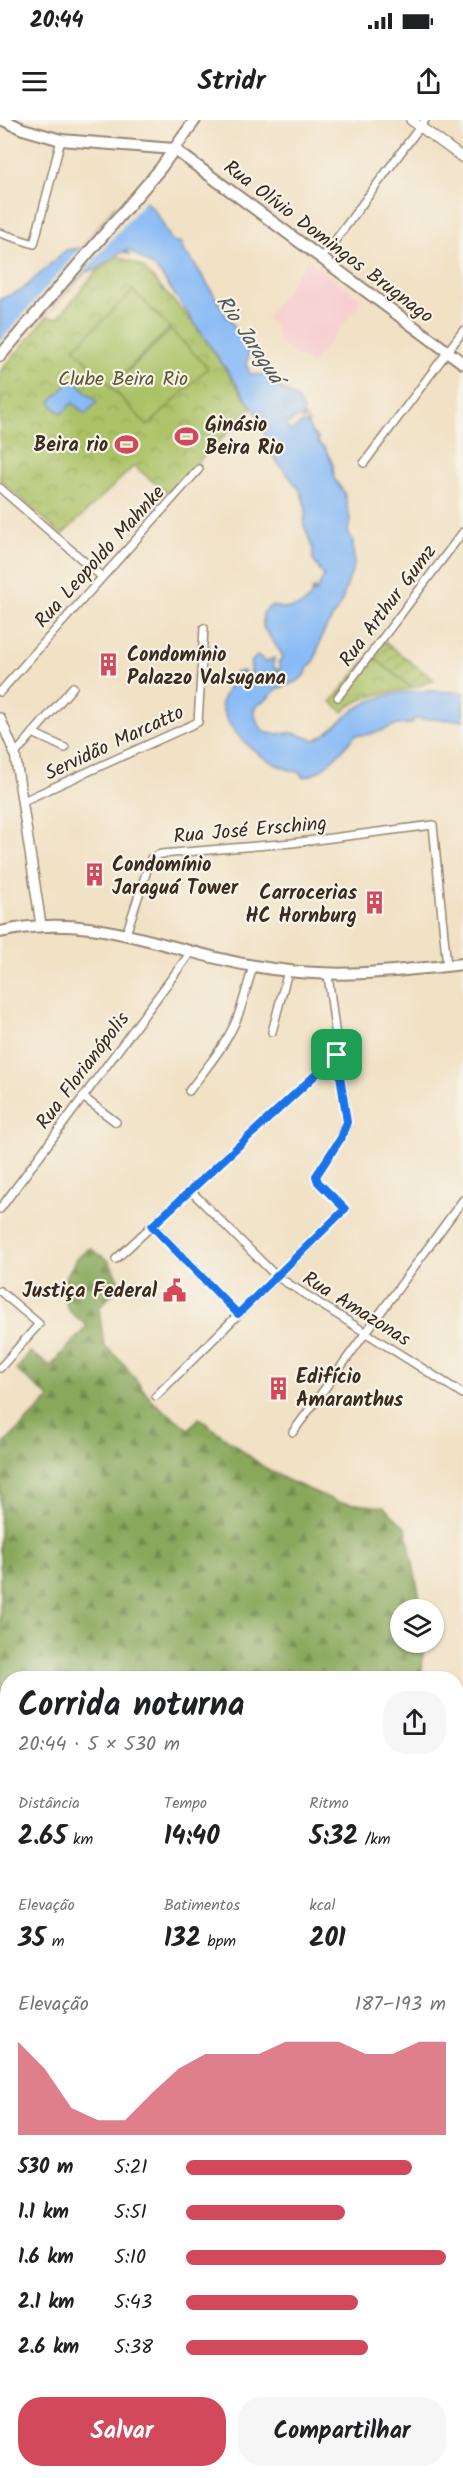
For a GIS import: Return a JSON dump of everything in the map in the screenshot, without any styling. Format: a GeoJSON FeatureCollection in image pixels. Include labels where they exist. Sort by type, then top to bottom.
{"type":"FeatureCollection","features":[{"type":"Feature","properties":{"kind":"main road"},"geometry":{"type":"LineString","coordinates":[[3,120],[23,129],[61,140],[174,149]]}},
{"type":"Feature","properties":{"kind":"main road"},"geometry":{"type":"LineString","coordinates":[[1,355],[157,172],[195,120]]}},
{"type":"Feature","properties":{"kind":"main road","name":"Rua Olívio Domingos Brugnago"},"geometry":{"type":"LineString","coordinates":[[174,149],[463,363]]}},
{"type":"Feature","properties":{"kind":"main road"},"geometry":{"type":"LineString","coordinates":[[0,932],[41,925],[86,927],[126,934],[253,966],[328,975],[368,974],[463,964]]}},
{"type":"Feature","properties":{"kind":"street"},"geometry":{"type":"LineString","coordinates":[[411,120],[422,123],[463,158]]}},
{"type":"Feature","properties":{"kind":"street"},"geometry":{"type":"LineString","coordinates":[[322,258],[422,123]]}},
{"type":"Feature","properties":{"kind":"street"},"geometry":{"type":"LineString","coordinates":[[0,233],[34,244],[61,140]]}},
{"type":"Feature","properties":{"kind":"street"},"geometry":{"type":"LineString","coordinates":[[364,463],[463,331]]}},
{"type":"Feature","properties":{"kind":"street","name":"Rua Leopoldo Mahnke"},"geometry":{"type":"LineString","coordinates":[[0,692],[199,469]]}},
{"type":"Feature","properties":{"kind":"street"},"geometry":{"type":"LineString","coordinates":[[0,488],[102,578]]}},
{"type":"Feature","properties":{"kind":"street","name":"Rua Arthur Gumz"},"geometry":{"type":"LineString","coordinates":[[338,697],[463,532]]}},
{"type":"Feature","properties":{"kind":"street","name":"Servidão Marcatto"},"geometry":{"type":"LineString","coordinates":[[23,801],[198,722],[204,628]]}},
{"type":"Feature","properties":{"kind":"street"},"geometry":{"type":"LineString","coordinates":[[15,754],[73,687]]}},
{"type":"Feature","properties":{"kind":"street"},"geometry":{"type":"LineString","coordinates":[[0,718],[15,754],[41,925]]}},
{"type":"Feature","properties":{"kind":"street"},"geometry":{"type":"LineString","coordinates":[[33,733],[65,748]]}},
{"type":"Feature","properties":{"kind":"street","name":"Rua José Ersching"},"geometry":{"type":"LineString","coordinates":[[126,934],[151,858],[161,854],[291,843],[433,825],[447,966]]}},
{"type":"Feature","properties":{"kind":"street","name":"Rua Florianópolis"},"geometry":{"type":"LineString","coordinates":[[0,1209],[191,952]]}},
{"type":"Feature","properties":{"kind":"street"},"geometry":{"type":"LineString","coordinates":[[189,1091],[217,1055],[238,1017],[253,966]]}},
{"type":"Feature","properties":{"kind":"street"},"geometry":{"type":"LineString","coordinates":[[272,1032],[288,971]]}},
{"type":"Feature","properties":{"kind":"street"},"geometry":{"type":"LineString","coordinates":[[156,1396],[345,1209],[318,1182],[316,1176],[341,1138],[347,1122],[328,975]]}},
{"type":"Feature","properties":{"kind":"street"},"geometry":{"type":"LineString","coordinates":[[116,1259],[337,1055]]}},
{"type":"Feature","properties":{"kind":"street"},"geometry":{"type":"LineString","coordinates":[[83,1097],[116,1122]]}},
{"type":"Feature","properties":{"kind":"street","name":"Rua Amazonas"},"geometry":{"type":"LineString","coordinates":[[190,1190],[276,1276],[463,1394]]}},
{"type":"Feature","properties":{"kind":"street"},"geometry":{"type":"LineString","coordinates":[[293,1432],[463,1200]]}},
{"type":"Feature","properties":{"kind":"street"},"geometry":{"type":"LineString","coordinates":[[152,1226],[238,1314]]}},
{"type":"Feature","properties":{"kind":"street"},"geometry":{"type":"LineString","coordinates":[[0,1291],[39,1324],[0,1368]]}},
{"type":"Feature","properties":{"kind":"shaded area"},"geometry":{"type":"Polygon","coordinates":[[[308,259],[362,300],[311,365],[281,345],[275,331],[277,325],[266,319],[308,259]]]}},
{"type":"Feature","properties":{"kind":"green space","name":"Clube Beira Rio"},"geometry":{"type":"Polygon","coordinates":[[[118,256],[143,267],[196,326],[252,408],[167,493],[134,466],[62,535],[0,480],[0,372],[47,317],[58,318],[95,273],[118,256]]]}},
{"type":"Feature","properties":{"kind":"green space"},"geometry":{"type":"Polygon","coordinates":[[[133,291],[170,328],[111,386],[74,348],[133,291]]]}},
{"type":"Feature","properties":{"kind":"green space"},"geometry":{"type":"Polygon","coordinates":[[[171,330],[208,368],[148,426],[111,387],[171,330]]]}},
{"type":"Feature","properties":{"kind":"green space"},"geometry":{"type":"Polygon","coordinates":[[[382,640],[434,680],[412,688],[372,656],[382,640]]]}},
{"type":"Feature","properties":{"kind":"green space"},"geometry":{"type":"Polygon","coordinates":[[[370,655],[412,688],[357,701],[343,712],[331,702],[370,655]]]}},
{"type":"Feature","properties":{"kind":"green space"},"geometry":{"type":"Polygon","coordinates":[[[90,1248],[109,1261],[121,1285],[99,1308],[104,1345],[124,1364],[152,1401],[189,1429],[199,1418],[264,1467],[285,1479],[338,1502],[384,1507],[406,1528],[420,1599],[390,1599],[390,1653],[423,1653],[422,1671],[0,1671],[0,1448],[50,1398],[16,1370],[30,1352],[51,1366],[87,1326],[68,1310],[61,1285],[77,1258],[90,1248]]]}},
{"type":"Feature","properties":{"kind":"water"},"geometry":{"type":"Polygon","coordinates":[[[129,198],[152,207],[172,241],[182,243],[183,250],[248,347],[246,364],[250,374],[259,375],[273,371],[281,388],[297,399],[307,419],[302,420],[303,417],[292,419],[291,423],[286,422],[286,426],[291,431],[309,422],[312,433],[318,438],[318,443],[325,448],[333,465],[334,479],[344,492],[350,519],[348,532],[353,542],[354,565],[341,603],[323,633],[314,661],[306,674],[298,681],[277,689],[256,706],[254,714],[259,726],[271,734],[292,733],[315,740],[360,706],[388,696],[418,691],[463,693],[463,720],[413,719],[413,723],[395,725],[370,734],[356,735],[324,767],[309,776],[302,777],[300,772],[263,757],[240,738],[231,726],[221,703],[235,673],[243,671],[251,677],[251,662],[257,656],[265,662],[274,658],[273,666],[278,671],[281,667],[278,662],[282,659],[282,654],[263,627],[263,613],[271,606],[290,608],[301,605],[310,598],[315,588],[316,593],[324,576],[313,560],[313,549],[304,525],[306,508],[300,490],[271,454],[259,417],[162,276],[155,268],[129,250],[125,251],[131,255],[123,252],[117,254],[97,269],[85,272],[39,323],[4,341],[0,338],[0,299],[22,290],[66,250],[81,248],[114,207],[129,198]]]}},
{"type":"Feature","properties":{"kind":"water"},"geometry":{"type":"Polygon","coordinates":[[[73,379],[97,402],[85,414],[73,403],[61,414],[50,402],[73,379]]]}},
{"type":"Feature","properties":{"kind":"pier"},"geometry":{"type":"Polygon","coordinates":[[[134,194],[147,199],[32,332],[13,344],[0,342],[122,199],[134,194]]]}},
{"type":"Feature","properties":{"kind":"place","name":"Ginásio Beira Rio"},"geometry":{"type":"Point","coordinates":[187,436]}},
{"type":"Feature","properties":{"kind":"place","name":"Beira rio"},"geometry":{"type":"Point","coordinates":[126,444]}},
{"type":"Feature","properties":{"kind":"place","name":"Condomínio Palazzo Valsugana"},"geometry":{"type":"Point","coordinates":[109,665]}},
{"type":"Feature","properties":{"kind":"place","name":"Condomínio Jaraguá Tower"},"geometry":{"type":"Point","coordinates":[94,875]}},
{"type":"Feature","properties":{"kind":"place","name":"Carrocerias HC Hornburg"},"geometry":{"type":"Point","coordinates":[375,903]}},
{"type":"Feature","properties":{"kind":"place","name":"Justiça Federal"},"geometry":{"type":"Point","coordinates":[175,1290]}},
{"type":"Feature","properties":{"kind":"place","name":"Edifício Amaranthus"},"geometry":{"type":"Point","coordinates":[278,1388]}},
{"type":"Feature","properties":{"kind":"route"},"geometry":{"type":"LineString","coordinates":[[337,1055],[347,1122],[341,1138],[316,1179],[345,1209],[238,1314],[152,1226],[337,1055]]}},
{"type":"Feature","properties":{"kind":"water label","name":"Rio Jaraguá"},"geometry":{"type":"Point","coordinates":[250,339]}}]}
